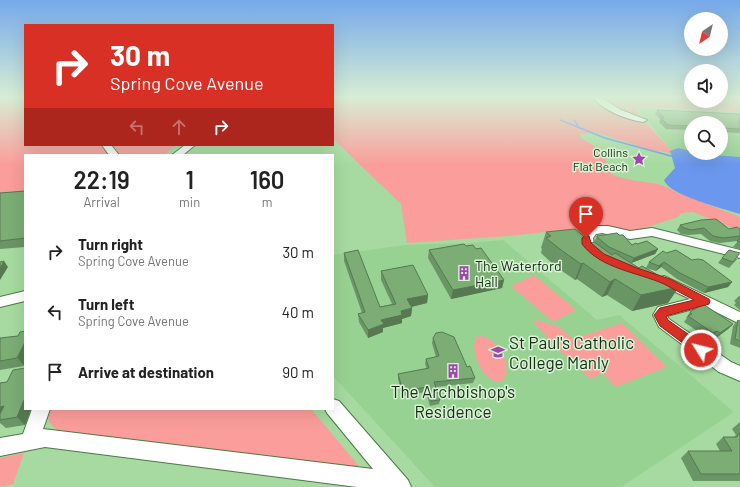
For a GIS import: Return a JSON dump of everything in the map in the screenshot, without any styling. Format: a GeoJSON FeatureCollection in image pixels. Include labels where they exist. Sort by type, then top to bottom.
{"type":"FeatureCollection","features":[{"type":"Feature","properties":{"kind":"street"},"geometry":{"type":"LineString","coordinates":[[107,146],[113,154]]}},
{"type":"Feature","properties":{"kind":"street"},"geometry":{"type":"LineString","coordinates":[[170,154],[180,146]]}},
{"type":"Feature","properties":{"kind":"street"},"geometry":{"type":"LineString","coordinates":[[178,154],[190,146]]}},
{"type":"Feature","properties":{"kind":"street"},"geometry":{"type":"LineString","coordinates":[[606,259],[593,251],[587,244],[586,238],[594,231],[612,230],[633,236],[641,232],[652,232],[740,254]]}},
{"type":"Feature","properties":{"kind":"street"},"geometry":{"type":"LineString","coordinates":[[653,277],[740,318]]}},
{"type":"Feature","properties":{"kind":"street"},"geometry":{"type":"LineString","coordinates":[[0,302],[24,296]]}},
{"type":"Feature","properties":{"kind":"street"},"geometry":{"type":"LineString","coordinates":[[705,301],[663,311],[660,315],[664,323],[725,367],[740,374]]}},
{"type":"Feature","properties":{"kind":"street"},"geometry":{"type":"LineString","coordinates":[[334,408],[398,483]]}},
{"type":"Feature","properties":{"kind":"street"},"geometry":{"type":"LineString","coordinates":[[29,442],[41,410]]}},
{"type":"Feature","properties":{"kind":"street"},"geometry":{"type":"LineString","coordinates":[[0,447],[45,438],[398,483]]}},
{"type":"Feature","properties":{"kind":"shaded area"},"geometry":{"type":"Polygon","coordinates":[[[0,120],[24,120],[24,146],[175,146],[165,154],[24,154],[24,191],[0,196],[0,120]]]}},
{"type":"Feature","properties":{"kind":"shaded area"},"geometry":{"type":"Polygon","coordinates":[[[334,120],[643,120],[672,151],[670,153],[651,150],[595,132],[579,134],[581,138],[602,151],[611,174],[627,179],[661,185],[740,217],[740,231],[693,212],[681,213],[678,217],[641,229],[626,230],[591,227],[507,236],[407,243],[401,204],[334,140],[334,120]]]}},
{"type":"Feature","properties":{"kind":"shaded area"},"geometry":{"type":"Polygon","coordinates":[[[647,120],[684,120],[684,150],[676,149],[672,151],[647,120]]]}},
{"type":"Feature","properties":{"kind":"shaded area"},"geometry":{"type":"Polygon","coordinates":[[[728,120],[740,120],[740,157],[728,156],[728,120]]]}},
{"type":"Feature","properties":{"kind":"shaded area","name":"St Paul's Catholic College Manly"},"geometry":{"type":"Polygon","coordinates":[[[503,240],[597,320],[619,315],[734,412],[621,487],[435,487],[334,377],[334,255],[405,245],[470,243],[503,240]]]}},
{"type":"Feature","properties":{"kind":"shaded area"},"geometry":{"type":"Polygon","coordinates":[[[534,275],[576,310],[553,322],[511,286],[534,275]]]}},
{"type":"Feature","properties":{"kind":"shaded area"},"geometry":{"type":"Polygon","coordinates":[[[537,320],[559,327],[573,339],[622,323],[667,367],[615,387],[603,373],[590,379],[551,342],[534,322],[537,320]]]}},
{"type":"Feature","properties":{"kind":"shaded area"},"geometry":{"type":"Polygon","coordinates":[[[480,336],[492,341],[502,354],[506,368],[502,381],[495,381],[489,378],[484,373],[476,359],[474,344],[476,338],[480,336]]]}},
{"type":"Feature","properties":{"kind":"shaded area"},"geometry":{"type":"Polygon","coordinates":[[[47,410],[312,410],[359,466],[355,472],[59,433],[49,422],[47,410]]]}},
{"type":"Feature","properties":{"kind":"shaded area"},"geometry":{"type":"Polygon","coordinates":[[[24,453],[13,484],[0,487],[0,458],[24,453]]]}},
{"type":"Feature","properties":{"kind":"water"},"geometry":{"type":"Polygon","coordinates":[[[678,148],[684,149],[684,160],[728,160],[728,156],[740,157],[740,214],[698,201],[675,191],[668,186],[664,180],[675,168],[670,151],[678,148]]]}},
{"type":"Feature","properties":{"kind":"building"},"geometry":{"type":"Polygon","coordinates":[[[663,120],[684,120],[684,126],[668,125],[663,120]]]}},
{"type":"Feature","properties":{"kind":"building"},"geometry":{"type":"Polygon","coordinates":[[[728,120],[740,120],[740,129],[728,128],[728,120]]]}},
{"type":"Feature","properties":{"kind":"building"},"geometry":{"type":"Polygon","coordinates":[[[24,191],[24,238],[0,241],[0,193],[24,191]]]}},
{"type":"Feature","properties":{"kind":"building"},"geometry":{"type":"Polygon","coordinates":[[[716,219],[729,229],[737,227],[740,229],[740,236],[723,238],[713,236],[704,228],[691,230],[680,225],[701,220],[716,219]]]}},
{"type":"Feature","properties":{"kind":"building"},"geometry":{"type":"Polygon","coordinates":[[[575,229],[592,243],[594,242],[612,255],[615,253],[639,268],[642,266],[679,287],[641,295],[615,279],[610,282],[583,263],[581,264],[546,238],[551,236],[546,232],[575,229]]]}},
{"type":"Feature","properties":{"kind":"building"},"geometry":{"type":"Polygon","coordinates":[[[617,233],[619,235],[623,235],[632,245],[647,241],[658,249],[634,258],[609,247],[597,237],[617,233]]]}},
{"type":"Feature","properties":{"kind":"building","name":"The Waterford Hall"},"geometry":{"type":"Polygon","coordinates":[[[464,244],[466,246],[473,245],[476,249],[481,248],[504,280],[453,290],[429,250],[464,244]]]}},
{"type":"Feature","properties":{"kind":"building"},"geometry":{"type":"Polygon","coordinates":[[[358,250],[380,307],[396,304],[381,271],[413,265],[428,295],[407,299],[412,308],[401,311],[402,315],[381,320],[384,324],[368,330],[358,314],[365,312],[344,253],[358,250]]]}},
{"type":"Feature","properties":{"kind":"building"},"geometry":{"type":"Polygon","coordinates":[[[676,250],[692,260],[703,260],[732,282],[708,287],[680,273],[664,262],[659,266],[649,262],[663,251],[666,253],[676,250]]]}},
{"type":"Feature","properties":{"kind":"building"},"geometry":{"type":"Polygon","coordinates":[[[729,250],[740,253],[733,262],[722,258],[729,250]]]}},
{"type":"Feature","properties":{"kind":"building"},"geometry":{"type":"Polygon","coordinates":[[[4,261],[0,268],[0,262],[4,261]]]}},
{"type":"Feature","properties":{"kind":"building"},"geometry":{"type":"Polygon","coordinates":[[[703,304],[733,324],[720,333],[717,331],[713,333],[688,316],[692,314],[690,312],[703,304]]]}},
{"type":"Feature","properties":{"kind":"building"},"geometry":{"type":"Polygon","coordinates":[[[738,320],[740,321],[740,341],[735,339],[738,320]]]}},
{"type":"Feature","properties":{"kind":"building"},"geometry":{"type":"Polygon","coordinates":[[[24,331],[24,344],[17,358],[0,361],[0,338],[18,336],[20,332],[24,331]]]}},
{"type":"Feature","properties":{"kind":"building"},"geometry":{"type":"Polygon","coordinates":[[[442,332],[454,337],[467,367],[470,366],[475,378],[434,382],[440,400],[431,401],[427,387],[403,391],[398,374],[429,368],[426,359],[439,356],[433,338],[436,333],[442,332]]]}},
{"type":"Feature","properties":{"kind":"building"},"geometry":{"type":"Polygon","coordinates":[[[24,368],[24,400],[17,417],[0,420],[0,414],[4,406],[0,407],[0,383],[7,382],[13,370],[24,368]]]}},
{"type":"Feature","properties":{"kind":"building"},"geometry":{"type":"Polygon","coordinates":[[[738,434],[740,434],[740,474],[701,474],[688,451],[732,451],[723,437],[737,437],[738,434]]]}},
{"type":"Feature","properties":{"kind":"waterway"},"geometry":{"type":"LineString","coordinates":[[560,120],[605,138],[671,156]]}},
{"type":"Feature","properties":{"kind":"waterway"},"geometry":{"type":"LineString","coordinates":[[574,120],[578,126]]}},
{"type":"Feature","properties":{"kind":"place","name":"Collins Flat Beach"},"geometry":{"type":"Point","coordinates":[639,159]}},
{"type":"Feature","properties":{"kind":"place","name":"The Waterford Hall"},"geometry":{"type":"Point","coordinates":[464,273]}},
{"type":"Feature","properties":{"kind":"place","name":"St Paul's Catholic College Manly"},"geometry":{"type":"Point","coordinates":[498,352]}},
{"type":"Feature","properties":{"kind":"place","name":"The Archbishop's Residence"},"geometry":{"type":"Point","coordinates":[453,371]}},
{"type":"Feature","properties":{"kind":"route"},"geometry":{"type":"LineString","coordinates":[[586,238],[587,244],[593,251],[612,262],[666,282],[705,301],[663,311],[660,315],[664,323],[701,350]]}}]}
